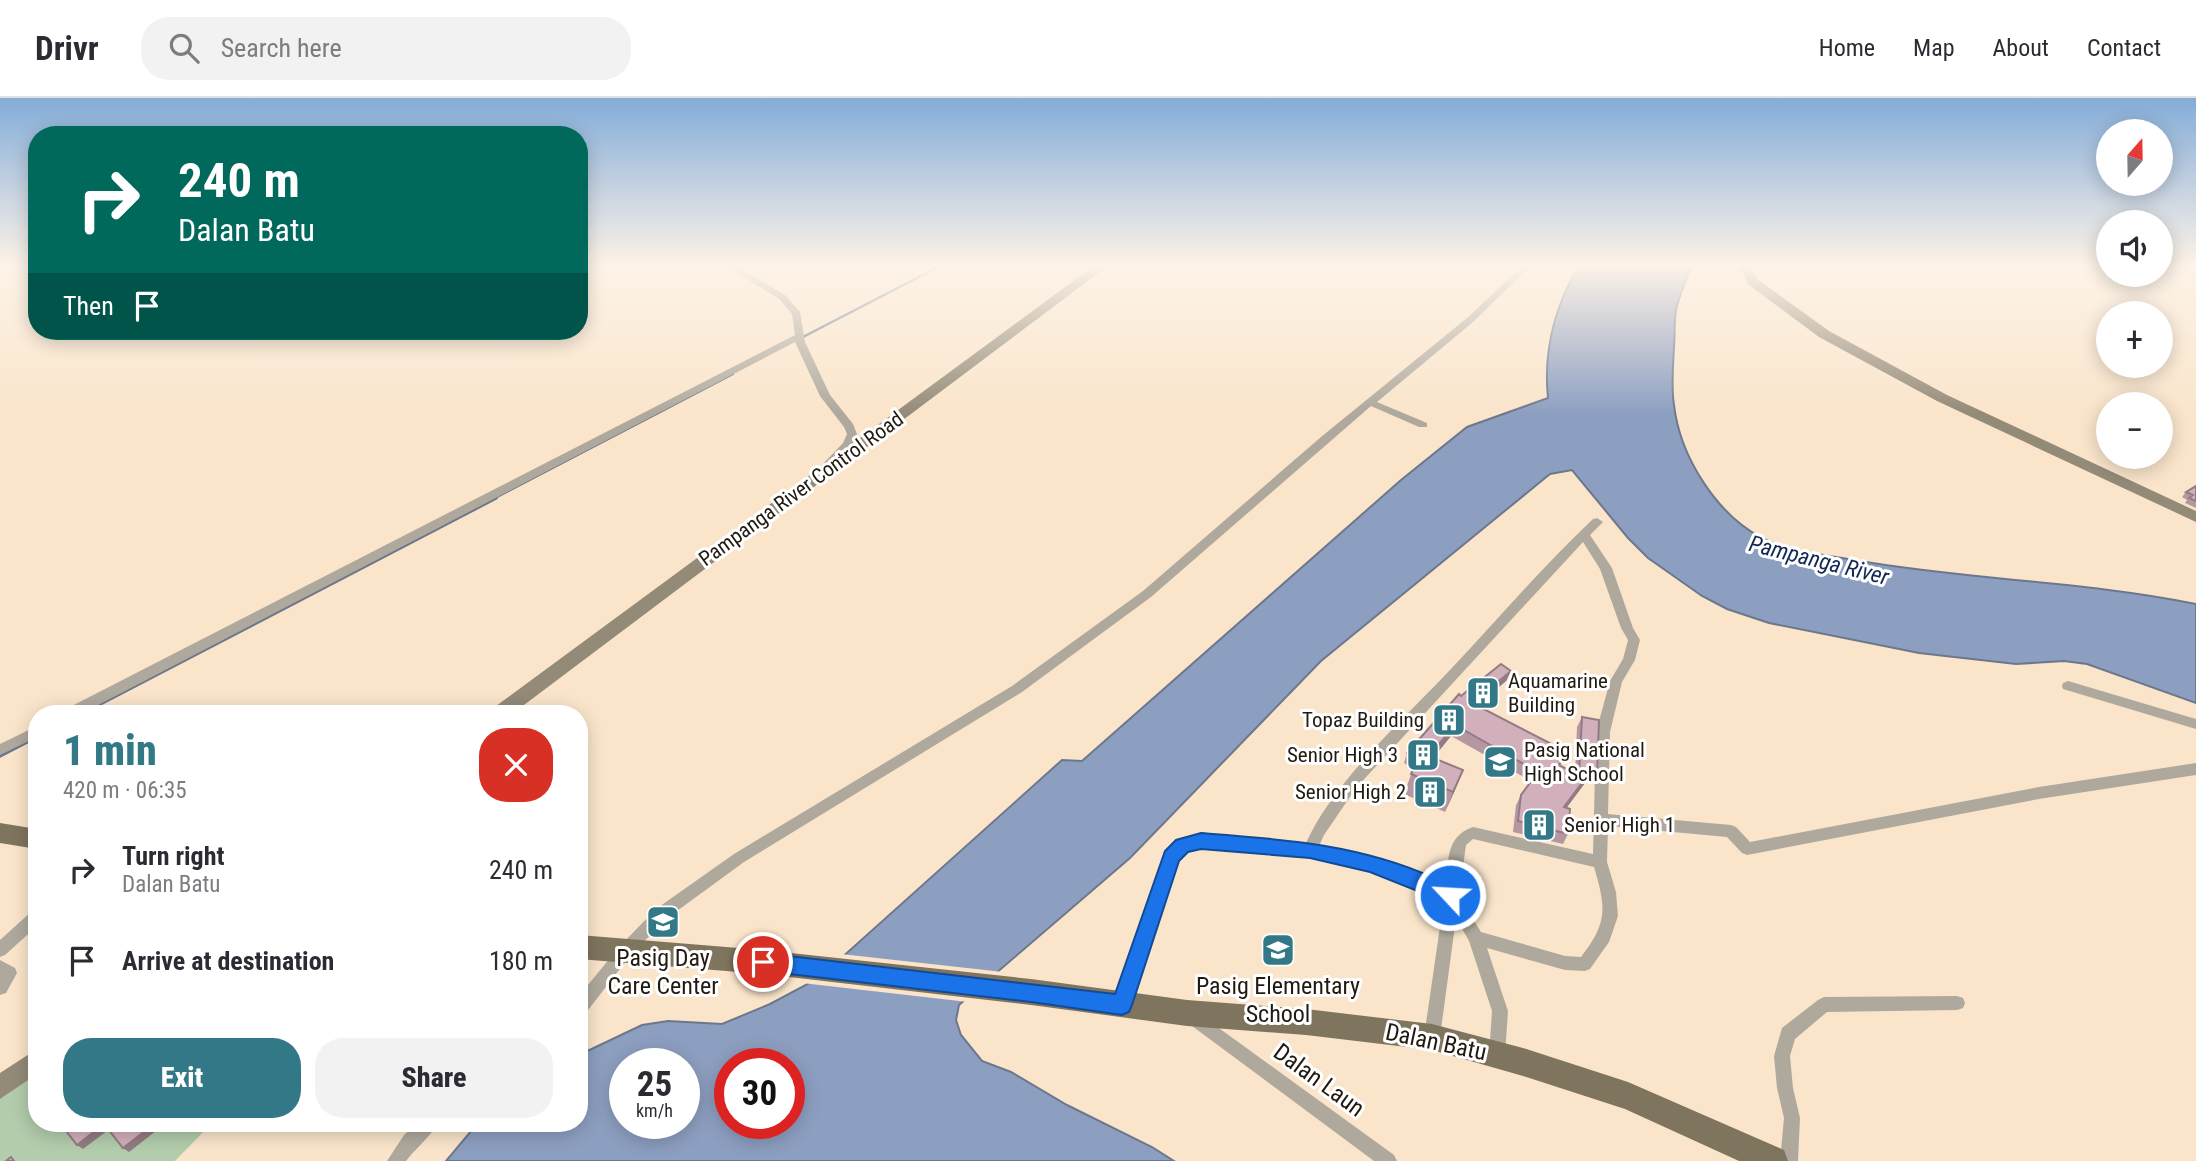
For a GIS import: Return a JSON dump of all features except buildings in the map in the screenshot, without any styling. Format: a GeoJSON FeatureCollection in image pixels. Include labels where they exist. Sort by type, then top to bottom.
{"type":"FeatureCollection","features":[{"type":"Feature","properties":{"kind":"main road","name":"Pampanga River Control Road"},"geometry":{"type":"LineString","coordinates":[[511,705],[1037,315]]}},
{"type":"Feature","properties":{"kind":"main road"},"geometry":{"type":"LineString","coordinates":[[1798,315],[1824,334],[1942,398],[2196,517]]}},
{"type":"Feature","properties":{"kind":"main road"},"geometry":{"type":"LineString","coordinates":[[0,833],[28,838]]}},
{"type":"Feature","properties":{"kind":"main road","name":"Dalan Batu"},"geometry":{"type":"LineString","coordinates":[[588,948],[763,962],[1031,992],[1187,1013],[1306,1022],[1432,1037],[1628,1096],[1773,1161]]}},
{"type":"Feature","properties":{"kind":"main road"},"geometry":{"type":"LineString","coordinates":[[0,1087],[28,1067]]}},
{"type":"Feature","properties":{"kind":"street"},"geometry":{"type":"LineString","coordinates":[[797,315],[800,339],[825,396],[849,426],[852,434],[848,444],[817,479]]}},
{"type":"Feature","properties":{"kind":"street"},"geometry":{"type":"LineString","coordinates":[[588,998],[624,952],[660,914],[739,858],[1017,689],[1125,610],[1476,315]]}},
{"type":"Feature","properties":{"kind":"street"},"geometry":{"type":"LineString","coordinates":[[87,705],[800,339]]}},
{"type":"Feature","properties":{"kind":"street"},"geometry":{"type":"LineString","coordinates":[[1369,402],[1423,425]]}},
{"type":"Feature","properties":{"kind":"street"},"geometry":{"type":"LineString","coordinates":[[1310,850],[1318,832],[1350,784],[1529,594],[1562,555],[1597,522]]}},
{"type":"Feature","properties":{"kind":"street"},"geometry":{"type":"LineString","coordinates":[[1476,938],[1565,963],[1585,964],[1612,921],[1600,862],[1604,732],[1616,681],[1629,660],[1634,640],[1627,628],[1606,568],[1584,536]]}},
{"type":"Feature","properties":{"kind":"street"},"geometry":{"type":"LineString","coordinates":[[2068,686],[2196,723]]}},
{"type":"Feature","properties":{"kind":"street"},"geometry":{"type":"LineString","coordinates":[[0,750],[28,736]]}},
{"type":"Feature","properties":{"kind":"street"},"geometry":{"type":"LineString","coordinates":[[1601,820],[1731,831],[1747,849],[2039,793],[2196,769]]}},
{"type":"Feature","properties":{"kind":"street"},"geometry":{"type":"LineString","coordinates":[[1432,1037],[1450,895],[1459,844],[1465,836],[1473,833],[1600,862]]}},
{"type":"Feature","properties":{"kind":"street"},"geometry":{"type":"LineString","coordinates":[[1122,1005],[1171,856],[1182,846],[1201,841],[1310,850],[1370,863],[1450,895],[1476,938],[1500,1011],[1497,1055]]}},
{"type":"Feature","properties":{"kind":"street"},"geometry":{"type":"LineString","coordinates":[[0,950],[28,924]]}},
{"type":"Feature","properties":{"kind":"street"},"geometry":{"type":"LineString","coordinates":[[0,967],[9,974],[0,988]]}},
{"type":"Feature","properties":{"kind":"street"},"geometry":{"type":"LineString","coordinates":[[1789,1161],[1792,1118],[1785,1088],[1782,1056],[1788,1034],[1824,1005],[1957,1003]]}},
{"type":"Feature","properties":{"kind":"street","name":"Dalan Laun"},"geometry":{"type":"LineString","coordinates":[[1187,1013],[1388,1161]]}},
{"type":"Feature","properties":{"kind":"street"},"geometry":{"type":"LineString","coordinates":[[397,1161],[420,1132]]}},
{"type":"Feature","properties":{"kind":"green space"},"geometry":{"type":"Polygon","coordinates":[[[28,1079],[28,1132],[203,1132],[175,1161],[0,1161],[0,1099],[28,1079]]]}},
{"type":"Feature","properties":{"kind":"water","name":"Pampanga River"},"geometry":{"type":"Polygon","coordinates":[[[1556,315],[1676,315],[1672,376],[1674,405],[1684,444],[1703,482],[1745,527],[1773,543],[1819,554],[1897,567],[2111,590],[2196,604],[2196,703],[2087,664],[2064,661],[2016,664],[1919,653],[1769,623],[1727,609],[1702,596],[1648,558],[1572,470],[1550,474],[1321,661],[1130,858],[959,1005],[956,1020],[961,1035],[982,1061],[1011,1072],[1067,1105],[1152,1147],[1174,1161],[446,1161],[470,1132],[588,1132],[588,1051],[642,1025],[668,1021],[722,1024],[770,1004],[819,978],[1062,760],[1082,761],[1401,480],[1467,427],[1548,398],[1549,346],[1556,315]]]}},
{"type":"Feature","properties":{"kind":"pier"},"geometry":{"type":"Polygon","coordinates":[[[841,954],[1003,972],[968,1002],[802,983],[817,975],[841,954]]]}},
{"type":"Feature","properties":{"kind":"waterway"},"geometry":{"type":"LineString","coordinates":[[801,338],[846,315]]}},
{"type":"Feature","properties":{"kind":"waterway"},"geometry":{"type":"LineString","coordinates":[[493,499],[733,374]]}},
{"type":"Feature","properties":{"kind":"waterway"},"geometry":{"type":"LineString","coordinates":[[98,705],[496,498]]}},
{"type":"Feature","properties":{"kind":"waterway"},"geometry":{"type":"LineString","coordinates":[[0,756],[28,742]]}},
{"type":"Feature","properties":{"kind":"place","name":"Aquamarine Building"},"geometry":{"type":"Point","coordinates":[1483,693]}},
{"type":"Feature","properties":{"kind":"place","name":"Topaz Building"},"geometry":{"type":"Point","coordinates":[1449,720]}},
{"type":"Feature","properties":{"kind":"place","name":"Senior High 3"},"geometry":{"type":"Point","coordinates":[1423,755]}},
{"type":"Feature","properties":{"kind":"place","name":"Pasig National High School"},"geometry":{"type":"Point","coordinates":[1500,762]}},
{"type":"Feature","properties":{"kind":"place","name":"Senior High 2"},"geometry":{"type":"Point","coordinates":[1430,792]}},
{"type":"Feature","properties":{"kind":"place","name":"Senior High 1"},"geometry":{"type":"Point","coordinates":[1539,825]}},
{"type":"Feature","properties":{"kind":"place","name":"Pasig Day Care Center"},"geometry":{"type":"Point","coordinates":[663,922]}},
{"type":"Feature","properties":{"kind":"place","name":"Pasig Elementary School"},"geometry":{"type":"Point","coordinates":[1278,950]}},
{"type":"Feature","properties":{"kind":"route"},"geometry":{"type":"LineString","coordinates":[[763,962],[1122,1005],[1171,856],[1182,846],[1201,841],[1310,850],[1370,863],[1450,895]]}}]}
